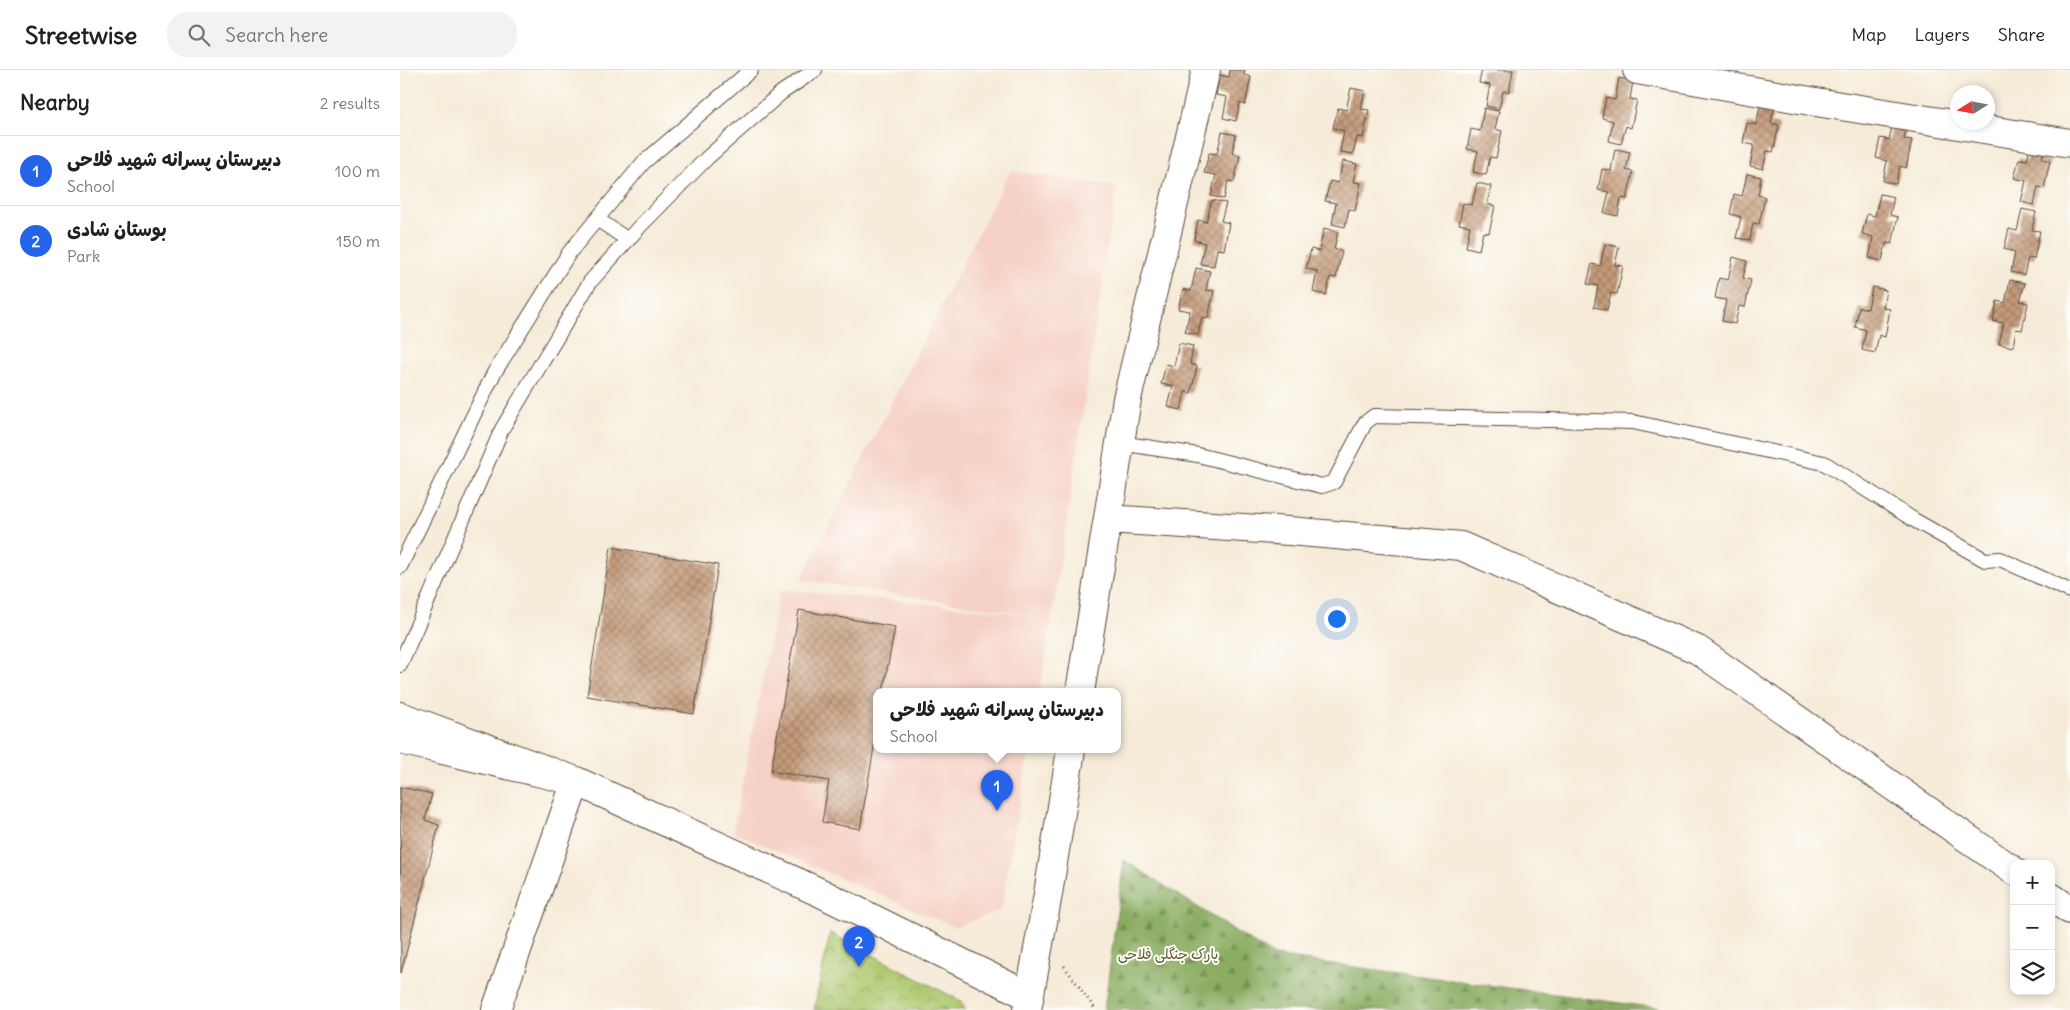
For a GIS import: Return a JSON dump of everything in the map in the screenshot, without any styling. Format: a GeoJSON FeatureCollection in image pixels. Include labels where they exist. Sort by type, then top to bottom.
{"type":"FeatureCollection","features":[{"type":"Feature","properties":{"kind":"street"},"geometry":{"type":"LineString","coordinates":[[1081,688],[1127,399],[1206,70]]}},
{"type":"Feature","properties":{"kind":"street"},"geometry":{"type":"LineString","coordinates":[[1637,70],[1816,102],[2070,143]]}},
{"type":"Feature","properties":{"kind":"street"},"geometry":{"type":"LineString","coordinates":[[1108,519],[1289,531],[1461,546],[1698,650],[2010,867]]}},
{"type":"Feature","properties":{"kind":"street"},"geometry":{"type":"LineString","coordinates":[[400,716],[576,781],[822,893],[1028,1003],[1070,753]]}},
{"type":"Feature","properties":{"kind":"street"},"geometry":{"type":"LineString","coordinates":[[400,740],[576,781]]}},
{"type":"Feature","properties":{"kind":"street"},"geometry":{"type":"LineString","coordinates":[[496,1010],[576,781]]}},
{"type":"Feature","properties":{"kind":"street"},"geometry":{"type":"LineString","coordinates":[[2055,900],[2070,910]]}},
{"type":"Feature","properties":{"kind":"lane"},"geometry":{"type":"LineString","coordinates":[[400,567],[494,374],[569,253],[643,163],[751,70]]}},
{"type":"Feature","properties":{"kind":"lane"},"geometry":{"type":"LineString","coordinates":[[400,665],[502,429],[590,282],[706,158],[781,94],[815,70]]}},
{"type":"Feature","properties":{"kind":"lane"},"geometry":{"type":"LineString","coordinates":[[597,219],[628,240]]}},
{"type":"Feature","properties":{"kind":"lane"},"geometry":{"type":"LineString","coordinates":[[1120,442],[1198,455],[1322,486],[1334,482],[1365,423],[1374,416],[1633,422],[1824,462],[1914,520],[1985,560],[2000,559],[2070,591]]}},
{"type":"Feature","properties":{"kind":"path"},"geometry":{"type":"LineString","coordinates":[[1040,934],[1096,1010]]}},
{"type":"Feature","properties":{"kind":"shaded area"},"geometry":{"type":"Polygon","coordinates":[[[1010,171],[1117,187],[1040,688],[873,688],[873,753],[1028,753],[1001,910],[955,927],[733,832],[780,589],[1036,615],[801,580],[1010,171]]]}},
{"type":"Feature","properties":{"kind":"green space","name":"پارک جنگلی فلاحی"},"geometry":{"type":"Polygon","coordinates":[[[1124,860],[1274,956],[1672,1010],[1104,1010],[1124,860]]]}},
{"type":"Feature","properties":{"kind":"green space"},"geometry":{"type":"Polygon","coordinates":[[[830,933],[961,1001],[965,1010],[814,1010],[830,933]]]}},
{"type":"Feature","properties":{"kind":"building"},"geometry":{"type":"Polygon","coordinates":[[[1230,70],[1245,70],[1244,75],[1251,77],[1245,105],[1240,103],[1236,121],[1223,118],[1227,97],[1216,95],[1220,75],[1229,77],[1230,70]]]}},
{"type":"Feature","properties":{"kind":"building"},"geometry":{"type":"Polygon","coordinates":[[[1482,70],[1513,70],[1509,92],[1503,91],[1499,109],[1486,106],[1490,85],[1479,83],[1482,70]]]}},
{"type":"Feature","properties":{"kind":"building"},"geometry":{"type":"Polygon","coordinates":[[[1619,78],[1633,81],[1630,99],[1637,100],[1631,128],[1626,126],[1621,144],[1609,141],[1613,121],[1602,118],[1606,98],[1615,100],[1619,78]]]}},
{"type":"Feature","properties":{"kind":"building"},"geometry":{"type":"Polygon","coordinates":[[[1351,88],[1365,91],[1361,109],[1369,110],[1363,138],[1357,137],[1353,154],[1340,152],[1344,131],[1333,128],[1338,108],[1346,110],[1351,88]]]}},
{"type":"Feature","properties":{"kind":"building"},"geometry":{"type":"Polygon","coordinates":[[[1761,102],[1775,105],[1771,123],[1779,125],[1773,152],[1767,151],[1763,169],[1750,166],[1754,145],[1743,143],[1747,123],[1756,125],[1761,102]]]}},
{"type":"Feature","properties":{"kind":"building"},"geometry":{"type":"Polygon","coordinates":[[[1484,108],[1499,111],[1495,129],[1502,131],[1496,158],[1490,157],[1486,175],[1473,172],[1478,151],[1467,149],[1471,129],[1480,131],[1484,108]]]}},
{"type":"Feature","properties":{"kind":"building"},"geometry":{"type":"Polygon","coordinates":[[[1894,118],[1908,121],[1904,139],[1912,140],[1906,168],[1900,166],[1896,184],[1883,181],[1887,161],[1876,158],[1880,138],[1889,140],[1894,118]]]}},
{"type":"Feature","properties":{"kind":"building"},"geometry":{"type":"Polygon","coordinates":[[[1222,132],[1236,135],[1232,153],[1240,155],[1234,182],[1228,181],[1224,199],[1211,196],[1216,175],[1204,173],[1209,153],[1217,154],[1222,132]]]}},
{"type":"Feature","properties":{"kind":"building"},"geometry":{"type":"Polygon","coordinates":[[[2032,138],[2046,141],[2042,159],[2050,161],[2044,188],[2038,187],[2034,205],[2021,202],[2026,181],[2014,178],[2019,159],[2027,160],[2032,138]]]}},
{"type":"Feature","properties":{"kind":"building"},"geometry":{"type":"Polygon","coordinates":[[[1615,149],[1630,152],[1626,170],[1633,172],[1627,199],[1621,198],[1618,216],[1604,213],[1609,192],[1598,190],[1602,169],[1611,171],[1615,149]]]}},
{"type":"Feature","properties":{"kind":"building"},"geometry":{"type":"Polygon","coordinates":[[[1343,161],[1357,164],[1353,182],[1361,183],[1355,211],[1349,209],[1345,227],[1332,224],[1336,203],[1325,201],[1330,181],[1338,183],[1343,161]]]}},
{"type":"Feature","properties":{"kind":"building"},"geometry":{"type":"Polygon","coordinates":[[[1747,174],[1761,177],[1758,195],[1765,197],[1759,224],[1753,223],[1750,240],[1736,238],[1741,217],[1730,214],[1734,194],[1742,196],[1747,174]]]}},
{"type":"Feature","properties":{"kind":"building"},"geometry":{"type":"Polygon","coordinates":[[[1477,183],[1491,186],[1487,204],[1495,206],[1489,233],[1483,232],[1479,250],[1466,247],[1470,226],[1459,224],[1463,203],[1472,205],[1477,183]]]}},
{"type":"Feature","properties":{"kind":"building"},"geometry":{"type":"Polygon","coordinates":[[[1880,194],[1894,197],[1890,215],[1898,217],[1892,244],[1886,243],[1882,261],[1869,258],[1873,237],[1862,234],[1867,214],[1875,216],[1880,194]]]}},
{"type":"Feature","properties":{"kind":"building"},"geometry":{"type":"Polygon","coordinates":[[[1212,200],[1226,203],[1221,221],[1229,223],[1224,250],[1217,249],[1214,266],[1200,264],[1205,243],[1194,240],[1198,220],[1206,222],[1212,200]]]}},
{"type":"Feature","properties":{"kind":"building"},"geometry":{"type":"Polygon","coordinates":[[[2022,209],[2036,212],[2032,230],[2040,231],[2034,259],[2028,258],[2024,275],[2011,272],[2015,252],[2004,249],[2009,229],[2017,231],[2022,209]]]}},
{"type":"Feature","properties":{"kind":"building"},"geometry":{"type":"Polygon","coordinates":[[[1324,228],[1338,232],[1334,249],[1342,251],[1336,278],[1330,277],[1326,295],[1313,292],[1317,271],[1306,269],[1311,249],[1319,251],[1324,228]]]}},
{"type":"Feature","properties":{"kind":"building"},"geometry":{"type":"Polygon","coordinates":[[[1605,244],[1619,247],[1615,265],[1623,266],[1617,294],[1611,293],[1607,310],[1594,307],[1598,286],[1587,284],[1592,264],[1600,266],[1605,244]]]}},
{"type":"Feature","properties":{"kind":"building"},"geometry":{"type":"Polygon","coordinates":[[[1733,257],[1747,261],[1743,278],[1751,280],[1745,307],[1739,306],[1735,324],[1722,321],[1726,300],[1715,298],[1719,278],[1728,280],[1733,257]]]}},
{"type":"Feature","properties":{"kind":"building"},"geometry":{"type":"Polygon","coordinates":[[[1196,268],[1210,271],[1206,290],[1214,291],[1208,318],[1202,317],[1198,335],[1185,332],[1190,311],[1178,309],[1183,289],[1191,291],[1196,268]]]}},
{"type":"Feature","properties":{"kind":"building"},"geometry":{"type":"Polygon","coordinates":[[[2010,280],[2025,283],[2020,301],[2028,303],[2022,330],[2016,329],[2013,347],[1999,344],[2004,323],[1993,321],[1997,301],[2005,303],[2010,280]]]}},
{"type":"Feature","properties":{"kind":"building"},"geometry":{"type":"Polygon","coordinates":[[[1872,287],[1886,290],[1883,308],[1890,309],[1885,337],[1879,335],[1875,353],[1862,350],[1866,330],[1855,327],[1859,307],[1868,309],[1872,287]]]}},
{"type":"Feature","properties":{"kind":"building"},"geometry":{"type":"Polygon","coordinates":[[[1179,343],[1193,346],[1190,364],[1197,366],[1191,393],[1185,392],[1181,410],[1168,407],[1173,386],[1161,384],[1166,364],[1174,366],[1179,343]]]}},
{"type":"Feature","properties":{"kind":"building"},"geometry":{"type":"Polygon","coordinates":[[[611,547],[718,565],[694,714],[587,696],[611,547]]]}},
{"type":"Feature","properties":{"kind":"building"},"geometry":{"type":"Polygon","coordinates":[[[799,610],[895,627],[884,688],[873,688],[873,753],[860,829],[822,822],[829,781],[771,771],[799,610]]]}},
{"type":"Feature","properties":{"kind":"building"},"geometry":{"type":"Polygon","coordinates":[[[400,787],[432,794],[425,820],[439,825],[401,973],[400,787]]]}},
{"type":"Feature","properties":{"kind":"place","name":"دبیرستان پسرانه شهید فلاحی"},"geometry":{"type":"Point","coordinates":[997,811]}},
{"type":"Feature","properties":{"kind":"place","name":"بوستان شادی"},"geometry":{"type":"Point","coordinates":[859,967]}}]}
